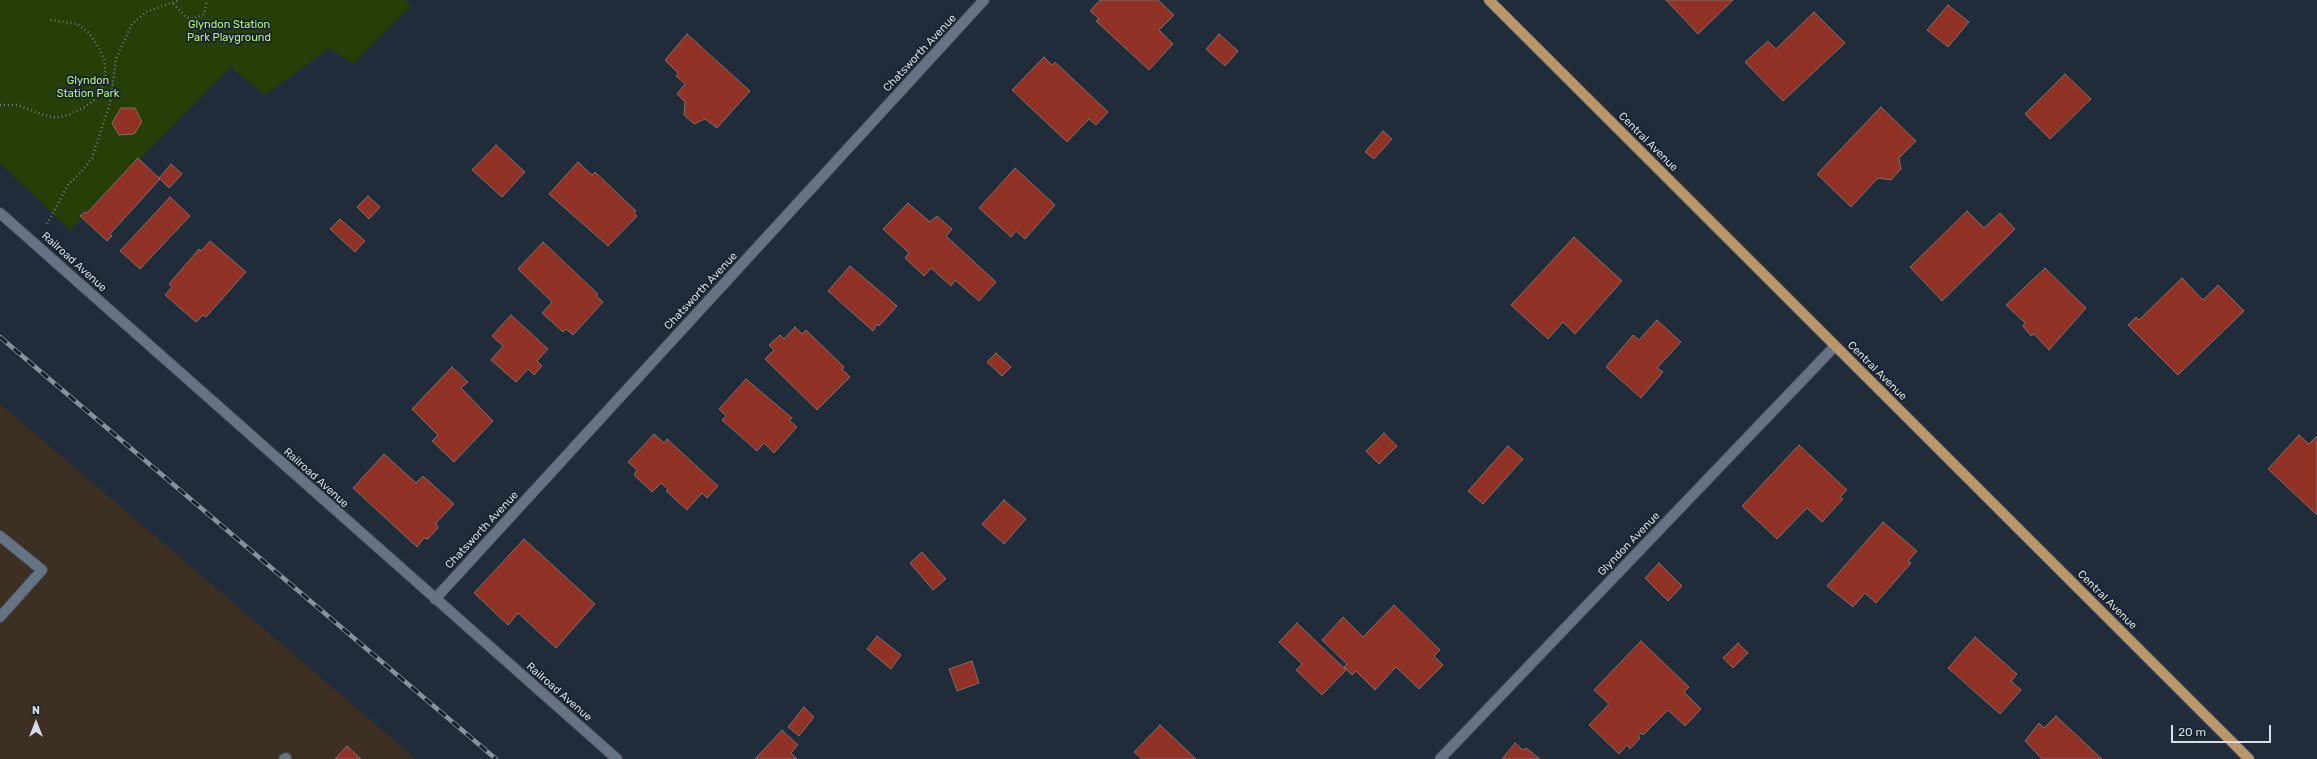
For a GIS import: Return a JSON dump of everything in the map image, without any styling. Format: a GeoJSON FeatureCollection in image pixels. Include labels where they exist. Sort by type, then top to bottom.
{"type":"FeatureCollection","features":[{"type":"Feature","properties":{"kind":"main road","name":"Central Avenue"},"geometry":{"type":"LineString","coordinates":[[1489,0],[2249,759]]}},
{"type":"Feature","properties":{"kind":"street","name":"Chatsworth Avenue"},"geometry":{"type":"LineString","coordinates":[[435,599],[984,0]]}},
{"type":"Feature","properties":{"kind":"street","name":"Railroad Avenue"},"geometry":{"type":"LineString","coordinates":[[0,213],[617,759]]}},
{"type":"Feature","properties":{"kind":"street","name":"Glyndon Avenue"},"geometry":{"type":"LineString","coordinates":[[1440,759],[1835,346]]}},
{"type":"Feature","properties":{"kind":"street"},"geometry":{"type":"LineString","coordinates":[[0,536],[42,570],[0,617]]}},
{"type":"Feature","properties":{"kind":"path"},"geometry":{"type":"LineString","coordinates":[[35,244],[68,185],[83,170],[92,158],[103,128],[113,84],[116,59],[132,24],[146,12],[173,4],[179,0]]}},
{"type":"Feature","properties":{"kind":"path"},"geometry":{"type":"LineString","coordinates":[[173,4],[186,17],[193,19],[204,14],[207,0]]}},
{"type":"Feature","properties":{"kind":"path"},"geometry":{"type":"LineString","coordinates":[[0,105],[17,105],[56,118],[68,115],[85,107],[98,97],[105,81],[105,62],[89,33],[77,24],[50,20]]}},
{"type":"Feature","properties":{"kind":"path"},"geometry":{"type":"LineString","coordinates":[[105,81],[113,84]]}},
{"type":"Feature","properties":{"kind":"shaded area"},"geometry":{"type":"Polygon","coordinates":[[[0,404],[416,759],[0,759],[0,404]]]}},
{"type":"Feature","properties":{"kind":"green space","name":"Glyndon Station Park"},"geometry":{"type":"Polygon","coordinates":[[[0,0],[404,0],[411,6],[353,64],[330,48],[265,95],[231,67],[70,230],[0,163],[0,0]]]}},
{"type":"Feature","properties":{"kind":"building"},"geometry":{"type":"Polygon","coordinates":[[[1100,0],[1158,0],[1174,15],[1159,30],[1173,44],[1149,70],[1096,21],[1099,19],[1090,11],[1100,0]]]}},
{"type":"Feature","properties":{"kind":"building"},"geometry":{"type":"Polygon","coordinates":[[[1666,0],[1733,0],[1698,34],[1666,0]]]}},
{"type":"Feature","properties":{"kind":"building"},"geometry":{"type":"Polygon","coordinates":[[[1948,5],[1969,22],[1948,47],[1927,30],[1948,5]]]}},
{"type":"Feature","properties":{"kind":"building"},"geometry":{"type":"Polygon","coordinates":[[[1814,12],[1845,43],[1783,101],[1745,62],[1768,41],[1776,49],[1814,12]]]}},
{"type":"Feature","properties":{"kind":"building"},"geometry":{"type":"Polygon","coordinates":[[[687,34],[750,91],[717,128],[705,119],[694,124],[684,115],[685,102],[677,94],[685,84],[676,76],[678,73],[665,60],[687,34]]]}},
{"type":"Feature","properties":{"kind":"building"},"geometry":{"type":"Polygon","coordinates":[[[1219,34],[1238,51],[1225,66],[1206,49],[1219,34]]]}},
{"type":"Feature","properties":{"kind":"building"},"geometry":{"type":"Polygon","coordinates":[[[1044,57],[1052,65],[1055,62],[1108,112],[1096,125],[1089,119],[1067,142],[1012,90],[1044,57]]]}},
{"type":"Feature","properties":{"kind":"building"},"geometry":{"type":"Polygon","coordinates":[[[2065,74],[2091,99],[2050,139],[2025,114],[2065,74]]]}},
{"type":"Feature","properties":{"kind":"building"},"geometry":{"type":"Polygon","coordinates":[[[1881,107],[1916,141],[1899,158],[1901,169],[1891,180],[1878,178],[1851,207],[1817,174],[1881,107]]]}},
{"type":"Feature","properties":{"kind":"building"},"geometry":{"type":"Polygon","coordinates":[[[121,108],[135,108],[142,122],[134,134],[119,135],[112,123],[121,108]]]}},
{"type":"Feature","properties":{"kind":"building"},"geometry":{"type":"Polygon","coordinates":[[[1383,131],[1392,139],[1374,159],[1365,152],[1383,131]]]}},
{"type":"Feature","properties":{"kind":"building"},"geometry":{"type":"Polygon","coordinates":[[[496,145],[525,172],[502,197],[472,170],[496,145]]]}},
{"type":"Feature","properties":{"kind":"building"},"geometry":{"type":"Polygon","coordinates":[[[138,158],[160,179],[110,234],[112,236],[107,241],[80,216],[85,212],[87,213],[138,158]]]}},
{"type":"Feature","properties":{"kind":"building"},"geometry":{"type":"Polygon","coordinates":[[[578,162],[592,175],[595,172],[636,211],[634,213],[637,216],[608,246],[549,194],[578,162]]]}},
{"type":"Feature","properties":{"kind":"building"},"geometry":{"type":"Polygon","coordinates":[[[171,164],[182,174],[169,188],[159,178],[171,164]]]}},
{"type":"Feature","properties":{"kind":"building"},"geometry":{"type":"Polygon","coordinates":[[[1015,168],[1055,205],[1025,239],[1016,231],[1011,237],[979,208],[1015,168]]]}},
{"type":"Feature","properties":{"kind":"building"},"geometry":{"type":"Polygon","coordinates":[[[368,196],[380,207],[369,219],[357,207],[368,196]]]}},
{"type":"Feature","properties":{"kind":"building"},"geometry":{"type":"Polygon","coordinates":[[[170,197],[190,216],[140,269],[120,251],[170,197]]]}},
{"type":"Feature","properties":{"kind":"building"},"geometry":{"type":"Polygon","coordinates":[[[908,203],[930,222],[937,216],[952,229],[946,236],[996,282],[979,301],[955,280],[951,286],[931,268],[924,276],[905,258],[909,253],[883,229],[908,203]]]}},
{"type":"Feature","properties":{"kind":"building"},"geometry":{"type":"Polygon","coordinates":[[[1967,211],[1984,228],[2000,213],[2015,229],[1942,301],[1910,267],[1967,211]]]}},
{"type":"Feature","properties":{"kind":"building"},"geometry":{"type":"Polygon","coordinates":[[[340,219],[365,241],[355,252],[330,229],[340,219]]]}},
{"type":"Feature","properties":{"kind":"building"},"geometry":{"type":"Polygon","coordinates":[[[1574,237],[1622,281],[1575,334],[1563,322],[1548,339],[1511,305],[1574,237]]]}},
{"type":"Feature","properties":{"kind":"building"},"geometry":{"type":"Polygon","coordinates":[[[210,241],[246,272],[206,317],[203,315],[196,322],[165,295],[172,287],[169,284],[199,249],[201,251],[210,241]]]}},
{"type":"Feature","properties":{"kind":"building"},"geometry":{"type":"Polygon","coordinates":[[[543,242],[598,294],[596,296],[603,302],[573,335],[566,329],[563,332],[542,313],[552,302],[518,269],[543,242]]]}},
{"type":"Feature","properties":{"kind":"building"},"geometry":{"type":"Polygon","coordinates":[[[850,266],[897,306],[879,326],[877,324],[873,331],[828,291],[850,266]]]}},
{"type":"Feature","properties":{"kind":"building"},"geometry":{"type":"Polygon","coordinates":[[[2045,268],[2086,308],[2049,350],[2034,334],[2031,336],[2023,326],[2025,323],[2006,305],[2045,268]]]}},
{"type":"Feature","properties":{"kind":"building"},"geometry":{"type":"Polygon","coordinates":[[[2182,278],[2203,300],[2218,285],[2244,311],[2178,375],[2128,325],[2136,317],[2139,320],[2182,278]]]}},
{"type":"Feature","properties":{"kind":"building"},"geometry":{"type":"Polygon","coordinates":[[[511,315],[548,349],[537,361],[542,366],[534,375],[528,369],[516,382],[491,360],[503,346],[492,336],[511,315]]]}},
{"type":"Feature","properties":{"kind":"building"},"geometry":{"type":"Polygon","coordinates":[[[1657,320],[1681,342],[1657,368],[1663,372],[1641,398],[1606,367],[1633,335],[1639,340],[1657,320]]]}},
{"type":"Feature","properties":{"kind":"building"},"geometry":{"type":"Polygon","coordinates":[[[795,327],[802,334],[806,330],[844,367],[842,369],[850,377],[817,410],[765,359],[774,350],[769,345],[780,335],[784,339],[795,327]]]}},
{"type":"Feature","properties":{"kind":"building"},"geometry":{"type":"Polygon","coordinates":[[[996,353],[1011,367],[1002,376],[987,362],[996,353]]]}},
{"type":"Feature","properties":{"kind":"building"},"geometry":{"type":"Polygon","coordinates":[[[452,367],[468,382],[461,388],[493,421],[454,462],[432,441],[438,435],[412,409],[452,367]]]}},
{"type":"Feature","properties":{"kind":"building"},"geometry":{"type":"Polygon","coordinates":[[[746,379],[792,418],[789,420],[797,427],[774,453],[764,443],[757,451],[722,420],[726,416],[719,409],[746,379]]]}},
{"type":"Feature","properties":{"kind":"building"},"geometry":{"type":"Polygon","coordinates":[[[1384,433],[1397,446],[1379,464],[1366,451],[1384,433]]]}},
{"type":"Feature","properties":{"kind":"building"},"geometry":{"type":"Polygon","coordinates":[[[654,434],[664,443],[667,439],[718,486],[707,498],[702,493],[687,510],[666,491],[668,489],[661,483],[652,492],[634,475],[637,470],[628,462],[654,434]]]}},
{"type":"Feature","properties":{"kind":"building"},"geometry":{"type":"Polygon","coordinates":[[[2299,435],[2309,444],[2317,436],[2317,515],[2268,469],[2299,435]]]}},
{"type":"Feature","properties":{"kind":"building"},"geometry":{"type":"Polygon","coordinates":[[[1799,445],[1847,490],[1840,497],[1843,499],[1822,522],[1807,508],[1777,539],[1742,506],[1799,445]]]}},
{"type":"Feature","properties":{"kind":"building"},"geometry":{"type":"Polygon","coordinates":[[[1508,446],[1523,459],[1483,504],[1468,491],[1508,446]]]}},
{"type":"Feature","properties":{"kind":"building"},"geometry":{"type":"Polygon","coordinates":[[[384,454],[416,483],[423,476],[454,504],[436,523],[438,528],[428,539],[424,538],[417,547],[353,488],[384,454]]]}},
{"type":"Feature","properties":{"kind":"building"},"geometry":{"type":"Polygon","coordinates":[[[1004,500],[1026,519],[1004,544],[982,524],[1004,500]]]}},
{"type":"Feature","properties":{"kind":"building"},"geometry":{"type":"Polygon","coordinates":[[[1883,522],[1917,551],[1908,561],[1911,563],[1876,603],[1865,593],[1853,607],[1827,586],[1883,522]]]}},
{"type":"Feature","properties":{"kind":"building"},"geometry":{"type":"Polygon","coordinates":[[[524,539],[595,604],[556,648],[518,613],[508,625],[474,593],[524,539]]]}},
{"type":"Feature","properties":{"kind":"building"},"geometry":{"type":"Polygon","coordinates":[[[922,552],[946,579],[933,590],[910,563],[922,552]]]}},
{"type":"Feature","properties":{"kind":"building"},"geometry":{"type":"Polygon","coordinates":[[[1659,563],[1682,586],[1668,601],[1645,578],[1659,563]]]}},
{"type":"Feature","properties":{"kind":"building"},"geometry":{"type":"Polygon","coordinates":[[[1394,605],[1440,650],[1434,656],[1443,665],[1419,689],[1396,667],[1375,690],[1356,671],[1352,675],[1344,667],[1347,664],[1322,640],[1343,617],[1363,637],[1394,605]]]}},
{"type":"Feature","properties":{"kind":"building"},"geometry":{"type":"Polygon","coordinates":[[[1297,623],[1346,670],[1322,695],[1296,670],[1302,664],[1279,642],[1297,623]]]}},
{"type":"Feature","properties":{"kind":"building"},"geometry":{"type":"Polygon","coordinates":[[[877,636],[901,655],[891,669],[867,649],[877,636]]]}},
{"type":"Feature","properties":{"kind":"building"},"geometry":{"type":"Polygon","coordinates":[[[1975,637],[2017,674],[2011,681],[2021,690],[2000,714],[1948,668],[1975,637]]]}},
{"type":"Feature","properties":{"kind":"building"},"geometry":{"type":"Polygon","coordinates":[[[1641,641],[1689,687],[1684,692],[1701,709],[1685,726],[1668,710],[1643,735],[1641,733],[1638,736],[1640,738],[1630,749],[1627,745],[1619,754],[1589,725],[1609,704],[1594,690],[1641,641]]]}},
{"type":"Feature","properties":{"kind":"building"},"geometry":{"type":"Polygon","coordinates":[[[1738,643],[1748,653],[1733,668],[1723,658],[1738,643]]]}},
{"type":"Feature","properties":{"kind":"building"},"geometry":{"type":"Polygon","coordinates":[[[972,661],[979,683],[957,691],[949,669],[972,661]]]}},
{"type":"Feature","properties":{"kind":"building"},"geometry":{"type":"Polygon","coordinates":[[[804,707],[814,717],[799,736],[788,727],[804,707]]]}},
{"type":"Feature","properties":{"kind":"building"},"geometry":{"type":"Polygon","coordinates":[[[2056,716],[2102,759],[2042,759],[2025,741],[2039,723],[2044,728],[2056,716]]]}},
{"type":"Feature","properties":{"kind":"building"},"geometry":{"type":"Polygon","coordinates":[[[1160,725],[1196,759],[1142,759],[1134,752],[1160,725]]]}},
{"type":"Feature","properties":{"kind":"building"},"geometry":{"type":"Polygon","coordinates":[[[782,730],[798,745],[791,753],[797,759],[755,759],[782,730]]]}},
{"type":"Feature","properties":{"kind":"building"},"geometry":{"type":"Polygon","coordinates":[[[1515,743],[1523,750],[1526,748],[1540,759],[1502,759],[1515,743]]]}},
{"type":"Feature","properties":{"kind":"building"},"geometry":{"type":"Polygon","coordinates":[[[347,746],[361,759],[335,759],[347,746]]]}},
{"type":"Feature","properties":{"kind":"railway"},"geometry":{"type":"LineString","coordinates":[[0,337],[496,759]]}},
{"type":"Feature","properties":{"kind":"park label","name":"Glyndon Station Park Playground"},"geometry":{"type":"Point","coordinates":[229,31]}}]}
